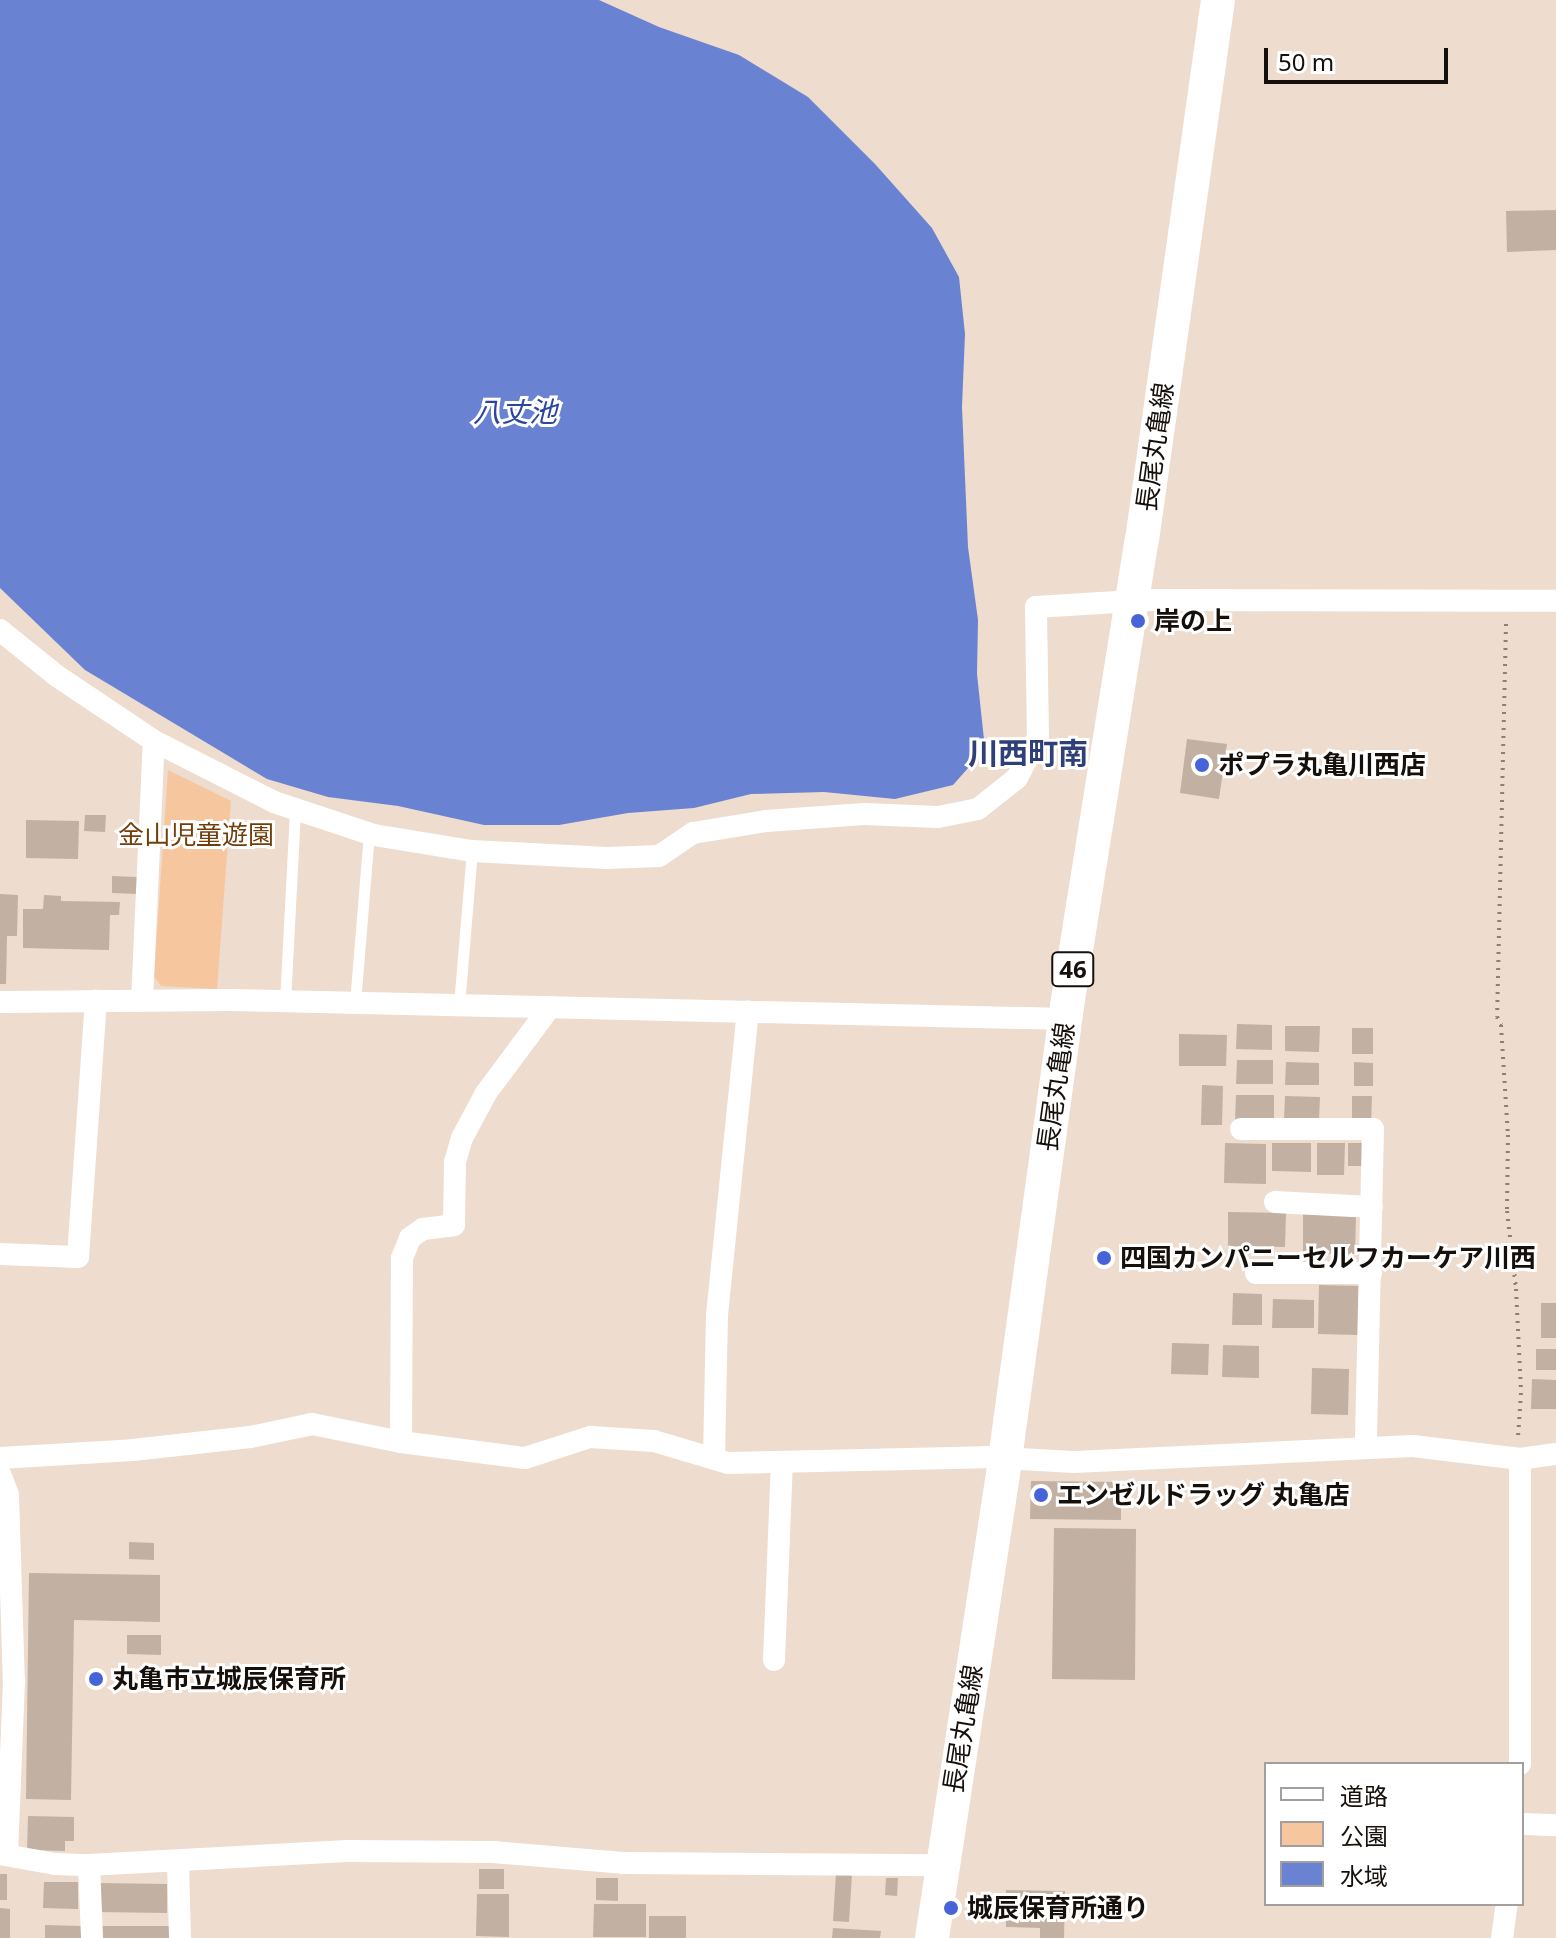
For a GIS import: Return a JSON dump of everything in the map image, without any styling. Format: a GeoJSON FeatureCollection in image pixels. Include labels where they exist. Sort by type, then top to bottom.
{"type":"FeatureCollection","features":[{"type":"Feature","properties":{"kind":"main road","name":"長尾丸亀線"},"geometry":{"type":"LineString","coordinates":[[932,1938],[1005,1459],[1065,1019],[1132,601],[1218,0]]}},
{"type":"Feature","properties":{"kind":"street"},"geometry":{"type":"LineString","coordinates":[[0,630],[57,676],[154,741],[274,802],[369,833],[472,851],[607,858],[659,856],[693,833],[766,821],[864,814],[938,817],[978,809],[1017,778],[1038,737],[1036,607],[1132,601],[1556,601]]}},
{"type":"Feature","properties":{"kind":"street"},"geometry":{"type":"LineString","coordinates":[[142,1001],[154,741]]}},
{"type":"Feature","properties":{"kind":"street"},"geometry":{"type":"LineString","coordinates":[[0,1254],[78,1257],[96,1001]]}},
{"type":"Feature","properties":{"kind":"street"},"geometry":{"type":"LineString","coordinates":[[0,1002],[355,1003],[1065,1019]]}},
{"type":"Feature","properties":{"kind":"street"},"geometry":{"type":"LineString","coordinates":[[401,1442],[402,1258],[410,1238],[423,1229],[454,1225],[455,1162],[462,1138],[486,1093],[550,1007]]}},
{"type":"Feature","properties":{"kind":"street"},"geometry":{"type":"LineString","coordinates":[[714,1458],[717,1315],[748,1012]]}},
{"type":"Feature","properties":{"kind":"street"},"geometry":{"type":"LineString","coordinates":[[1241,1129],[1373,1129],[1366,1448]]}},
{"type":"Feature","properties":{"kind":"street"},"geometry":{"type":"LineString","coordinates":[[1275,1202],[1372,1207]]}},
{"type":"Feature","properties":{"kind":"street"},"geometry":{"type":"LineString","coordinates":[[1256,1273],[1371,1273]]}},
{"type":"Feature","properties":{"kind":"street"},"geometry":{"type":"LineString","coordinates":[[0,1458],[133,1450],[250,1437],[312,1424],[401,1442],[525,1458],[590,1437],[654,1441],[728,1463],[1005,1459],[1074,1462],[1413,1446],[1520,1459],[1556,1454]]}},
{"type":"Feature","properties":{"kind":"street"},"geometry":{"type":"LineString","coordinates":[[1520,1459],[1520,1762]]}},
{"type":"Feature","properties":{"kind":"street"},"geometry":{"type":"LineString","coordinates":[[774,1660],[782,1462]]}},
{"type":"Feature","properties":{"kind":"street"},"geometry":{"type":"LineString","coordinates":[[0,1474],[8,1495],[14,1681],[3,1854],[55,1864],[89,1865],[348,1851],[493,1852],[623,1863],[943,1865]]}},
{"type":"Feature","properties":{"kind":"street"},"geometry":{"type":"LineString","coordinates":[[1524,1824],[1556,1825]]}},
{"type":"Feature","properties":{"kind":"street"},"geometry":{"type":"LineString","coordinates":[[178,1862],[180,1938]]}},
{"type":"Feature","properties":{"kind":"street"},"geometry":{"type":"LineString","coordinates":[[89,1865],[92,1938]]}},
{"type":"Feature","properties":{"kind":"street"},"geometry":{"type":"LineString","coordinates":[[1502,1938],[1507,1906]]}},
{"type":"Feature","properties":{"kind":"lane"},"geometry":{"type":"LineString","coordinates":[[285,1002],[295,809]]}},
{"type":"Feature","properties":{"kind":"lane"},"geometry":{"type":"LineString","coordinates":[[355,1003],[369,833]]}},
{"type":"Feature","properties":{"kind":"lane"},"geometry":{"type":"LineString","coordinates":[[459,1005],[472,851]]}},
{"type":"Feature","properties":{"kind":"path"},"geometry":{"type":"LineString","coordinates":[[1506,600],[1497,1017],[1501,1025],[1507,1119],[1507,1211],[1516,1289],[1520,1459]]}},
{"type":"Feature","properties":{"kind":"green space","name":"金山児童遊園"},"geometry":{"type":"Polygon","coordinates":[[[168,770],[231,801],[217,989],[161,986],[154,976],[168,770]]]}},
{"type":"Feature","properties":{"kind":"water","name":"八丈池"},"geometry":{"type":"Polygon","coordinates":[[[0,0],[599,0],[659,27],[739,55],[808,97],[875,164],[932,228],[959,277],[965,334],[962,407],[968,547],[978,620],[977,674],[985,749],[953,785],[895,799],[824,792],[751,794],[694,808],[628,813],[559,825],[484,825],[398,806],[328,797],[267,779],[85,670],[0,588],[0,0]]]}},
{"type":"Feature","properties":{"kind":"building"},"geometry":{"type":"Polygon","coordinates":[[[1556,210],[1556,250],[1507,252],[1506,211],[1556,210]]]}},
{"type":"Feature","properties":{"kind":"building"},"geometry":{"type":"Polygon","coordinates":[[[1187,739],[1227,744],[1219,799],[1180,793],[1187,739]]]}},
{"type":"Feature","properties":{"kind":"building"},"geometry":{"type":"Polygon","coordinates":[[[85,815],[106,815],[105,832],[84,831],[85,815]]]}},
{"type":"Feature","properties":{"kind":"building"},"geometry":{"type":"Polygon","coordinates":[[[26,820],[79,821],[78,859],[26,858],[26,820]]]}},
{"type":"Feature","properties":{"kind":"building"},"geometry":{"type":"Polygon","coordinates":[[[112,876],[137,877],[137,894],[112,893],[112,876]]]}},
{"type":"Feature","properties":{"kind":"building"},"geometry":{"type":"Polygon","coordinates":[[[0,894],[18,895],[17,936],[7,936],[6,984],[0,984],[0,894]]]}},
{"type":"Feature","properties":{"kind":"building"},"geometry":{"type":"Polygon","coordinates":[[[44,895],[61,896],[61,901],[120,902],[119,915],[110,915],[109,950],[23,948],[23,909],[43,909],[44,895]]]}},
{"type":"Feature","properties":{"kind":"building"},"geometry":{"type":"Polygon","coordinates":[[[1237,1024],[1272,1025],[1272,1050],[1236,1049],[1237,1024]]]}},
{"type":"Feature","properties":{"kind":"building"},"geometry":{"type":"Polygon","coordinates":[[[1285,1026],[1320,1026],[1319,1052],[1285,1051],[1285,1026]]]}},
{"type":"Feature","properties":{"kind":"building"},"geometry":{"type":"Polygon","coordinates":[[[1352,1028],[1373,1028],[1373,1054],[1352,1054],[1352,1028]]]}},
{"type":"Feature","properties":{"kind":"building"},"geometry":{"type":"Polygon","coordinates":[[[1179,1034],[1227,1035],[1226,1066],[1179,1066],[1179,1034]]]}},
{"type":"Feature","properties":{"kind":"building"},"geometry":{"type":"Polygon","coordinates":[[[1237,1060],[1273,1060],[1273,1084],[1236,1084],[1237,1060]]]}},
{"type":"Feature","properties":{"kind":"building"},"geometry":{"type":"Polygon","coordinates":[[[1286,1062],[1319,1063],[1319,1085],[1285,1085],[1286,1062]]]}},
{"type":"Feature","properties":{"kind":"building"},"geometry":{"type":"Polygon","coordinates":[[[1354,1062],[1373,1063],[1373,1086],[1354,1086],[1354,1062]]]}},
{"type":"Feature","properties":{"kind":"building"},"geometry":{"type":"Polygon","coordinates":[[[1202,1085],[1223,1086],[1222,1125],[1201,1125],[1202,1085]]]}},
{"type":"Feature","properties":{"kind":"building"},"geometry":{"type":"Polygon","coordinates":[[[1236,1095],[1274,1095],[1274,1121],[1235,1120],[1236,1095]]]}},
{"type":"Feature","properties":{"kind":"building"},"geometry":{"type":"Polygon","coordinates":[[[1285,1096],[1320,1097],[1319,1120],[1284,1120],[1285,1096]]]}},
{"type":"Feature","properties":{"kind":"building"},"geometry":{"type":"Polygon","coordinates":[[[1352,1096],[1372,1096],[1371,1125],[1352,1124],[1352,1096]]]}},
{"type":"Feature","properties":{"kind":"building"},"geometry":{"type":"Polygon","coordinates":[[[1225,1143],[1266,1144],[1266,1184],[1224,1183],[1225,1143]]]}},
{"type":"Feature","properties":{"kind":"building"},"geometry":{"type":"Polygon","coordinates":[[[1272,1143],[1311,1143],[1311,1172],[1272,1171],[1272,1143]]]}},
{"type":"Feature","properties":{"kind":"building"},"geometry":{"type":"Polygon","coordinates":[[[1317,1143],[1345,1143],[1344,1175],[1317,1175],[1317,1143]]]}},
{"type":"Feature","properties":{"kind":"building"},"geometry":{"type":"Polygon","coordinates":[[[1348,1143],[1364,1143],[1364,1166],[1348,1166],[1348,1143]]]}},
{"type":"Feature","properties":{"kind":"building"},"geometry":{"type":"Polygon","coordinates":[[[1228,1212],[1286,1213],[1285,1247],[1228,1246],[1228,1212]]]}},
{"type":"Feature","properties":{"kind":"building"},"geometry":{"type":"Polygon","coordinates":[[[1303,1214],[1356,1216],[1355,1254],[1303,1253],[1303,1214]]]}},
{"type":"Feature","properties":{"kind":"building"},"geometry":{"type":"Polygon","coordinates":[[[1319,1285],[1359,1286],[1358,1335],[1318,1334],[1319,1285]]]}},
{"type":"Feature","properties":{"kind":"building"},"geometry":{"type":"Polygon","coordinates":[[[1233,1293],[1262,1294],[1262,1325],[1232,1325],[1233,1293]]]}},
{"type":"Feature","properties":{"kind":"building"},"geometry":{"type":"Polygon","coordinates":[[[1273,1299],[1314,1300],[1314,1328],[1272,1328],[1273,1299]]]}},
{"type":"Feature","properties":{"kind":"building"},"geometry":{"type":"Polygon","coordinates":[[[1541,1303],[1556,1303],[1556,1338],[1541,1338],[1541,1303]]]}},
{"type":"Feature","properties":{"kind":"building"},"geometry":{"type":"Polygon","coordinates":[[[1172,1343],[1209,1344],[1208,1375],[1171,1374],[1172,1343]]]}},
{"type":"Feature","properties":{"kind":"building"},"geometry":{"type":"Polygon","coordinates":[[[1223,1345],[1259,1346],[1259,1378],[1222,1377],[1223,1345]]]}},
{"type":"Feature","properties":{"kind":"building"},"geometry":{"type":"Polygon","coordinates":[[[1536,1349],[1556,1349],[1556,1370],[1536,1370],[1536,1349]]]}},
{"type":"Feature","properties":{"kind":"building"},"geometry":{"type":"Polygon","coordinates":[[[1312,1368],[1349,1369],[1348,1415],[1311,1414],[1312,1368]]]}},
{"type":"Feature","properties":{"kind":"building"},"geometry":{"type":"Polygon","coordinates":[[[1532,1379],[1556,1380],[1556,1409],[1531,1409],[1532,1379]]]}},
{"type":"Feature","properties":{"kind":"building"},"geometry":{"type":"Polygon","coordinates":[[[1031,1481],[1121,1482],[1121,1520],[1030,1519],[1031,1481]]]}},
{"type":"Feature","properties":{"kind":"building"},"geometry":{"type":"Polygon","coordinates":[[[1054,1528],[1136,1529],[1135,1680],[1052,1679],[1054,1528]]]}},
{"type":"Feature","properties":{"kind":"building"},"geometry":{"type":"Polygon","coordinates":[[[129,1542],[154,1543],[154,1560],[129,1559],[129,1542]]]}},
{"type":"Feature","properties":{"kind":"building"},"geometry":{"type":"Polygon","coordinates":[[[29,1573],[160,1575],[160,1622],[74,1620],[71,1800],[26,1799],[29,1573]]]}},
{"type":"Feature","properties":{"kind":"building"},"geometry":{"type":"Polygon","coordinates":[[[127,1635],[161,1635],[161,1655],[127,1654],[127,1635]]]}},
{"type":"Feature","properties":{"kind":"building"},"geometry":{"type":"Polygon","coordinates":[[[28,1816],[74,1817],[74,1841],[65,1841],[65,1851],[27,1850],[28,1816]]]}},
{"type":"Feature","properties":{"kind":"building"},"geometry":{"type":"Polygon","coordinates":[[[479,1869],[504,1869],[504,1889],[479,1889],[479,1869]]]}},
{"type":"Feature","properties":{"kind":"building"},"geometry":{"type":"Polygon","coordinates":[[[836,1873],[852,1874],[849,1922],[833,1921],[836,1873]]]}},
{"type":"Feature","properties":{"kind":"building"},"geometry":{"type":"Polygon","coordinates":[[[0,1874],[7,1874],[7,1900],[0,1900],[0,1874]]]}},
{"type":"Feature","properties":{"kind":"building"},"geometry":{"type":"Polygon","coordinates":[[[596,1878],[618,1878],[618,1901],[596,1900],[596,1878]]]}},
{"type":"Feature","properties":{"kind":"building"},"geometry":{"type":"Polygon","coordinates":[[[886,1878],[898,1878],[897,1896],[885,1895],[886,1878]]]}},
{"type":"Feature","properties":{"kind":"building"},"geometry":{"type":"Polygon","coordinates":[[[44,1882],[78,1882],[78,1909],[43,1908],[44,1882]]]}},
{"type":"Feature","properties":{"kind":"building"},"geometry":{"type":"Polygon","coordinates":[[[97,1883],[167,1884],[167,1913],[97,1912],[97,1883]]]}},
{"type":"Feature","properties":{"kind":"building"},"geometry":{"type":"Polygon","coordinates":[[[1006,1890],[1065,1891],[1064,1938],[1040,1938],[1040,1928],[1006,1927],[1006,1890]]]}},
{"type":"Feature","properties":{"kind":"building"},"geometry":{"type":"Polygon","coordinates":[[[477,1894],[509,1894],[509,1937],[476,1936],[477,1894]]]}},
{"type":"Feature","properties":{"kind":"building"},"geometry":{"type":"Polygon","coordinates":[[[594,1904],[646,1904],[646,1937],[593,1937],[594,1904]]]}},
{"type":"Feature","properties":{"kind":"building"},"geometry":{"type":"Polygon","coordinates":[[[0,1908],[10,1909],[10,1938],[0,1938],[0,1908]]]}},
{"type":"Feature","properties":{"kind":"building"},"geometry":{"type":"Polygon","coordinates":[[[649,1916],[686,1916],[686,1938],[649,1938],[649,1916]]]}},
{"type":"Feature","properties":{"kind":"building"},"geometry":{"type":"Polygon","coordinates":[[[45,1925],[81,1926],[81,1938],[45,1938],[45,1925]]]}},
{"type":"Feature","properties":{"kind":"building"},"geometry":{"type":"Polygon","coordinates":[[[99,1926],[170,1926],[170,1938],[99,1938],[99,1926]]]}},
{"type":"Feature","properties":{"kind":"building"},"geometry":{"type":"Polygon","coordinates":[[[833,1928],[881,1931],[880,1938],[832,1938],[833,1928]]]}},
{"type":"Feature","properties":{"kind":"place","name":"岸の上"},"geometry":{"type":"Point","coordinates":[1138,621]}},
{"type":"Feature","properties":{"kind":"place","name":"ポプラ丸亀川西店"},"geometry":{"type":"Point","coordinates":[1202,765]}},
{"type":"Feature","properties":{"kind":"place","name":"四国カンパニーセルフカーケア川西"},"geometry":{"type":"Point","coordinates":[1104,1258]}},
{"type":"Feature","properties":{"kind":"place","name":"エンゼルドラッグ 丸亀店"},"geometry":{"type":"Point","coordinates":[1041,1495]}},
{"type":"Feature","properties":{"kind":"place","name":"丸亀市立城辰保育所"},"geometry":{"type":"Point","coordinates":[96,1679]}},
{"type":"Feature","properties":{"kind":"place","name":"城辰保育所通り"},"geometry":{"type":"Point","coordinates":[951,1908]}},
{"type":"Feature","properties":{"kind":"district","name":"川西町南"},"geometry":{"type":"Point","coordinates":[1028,753]}}]}
